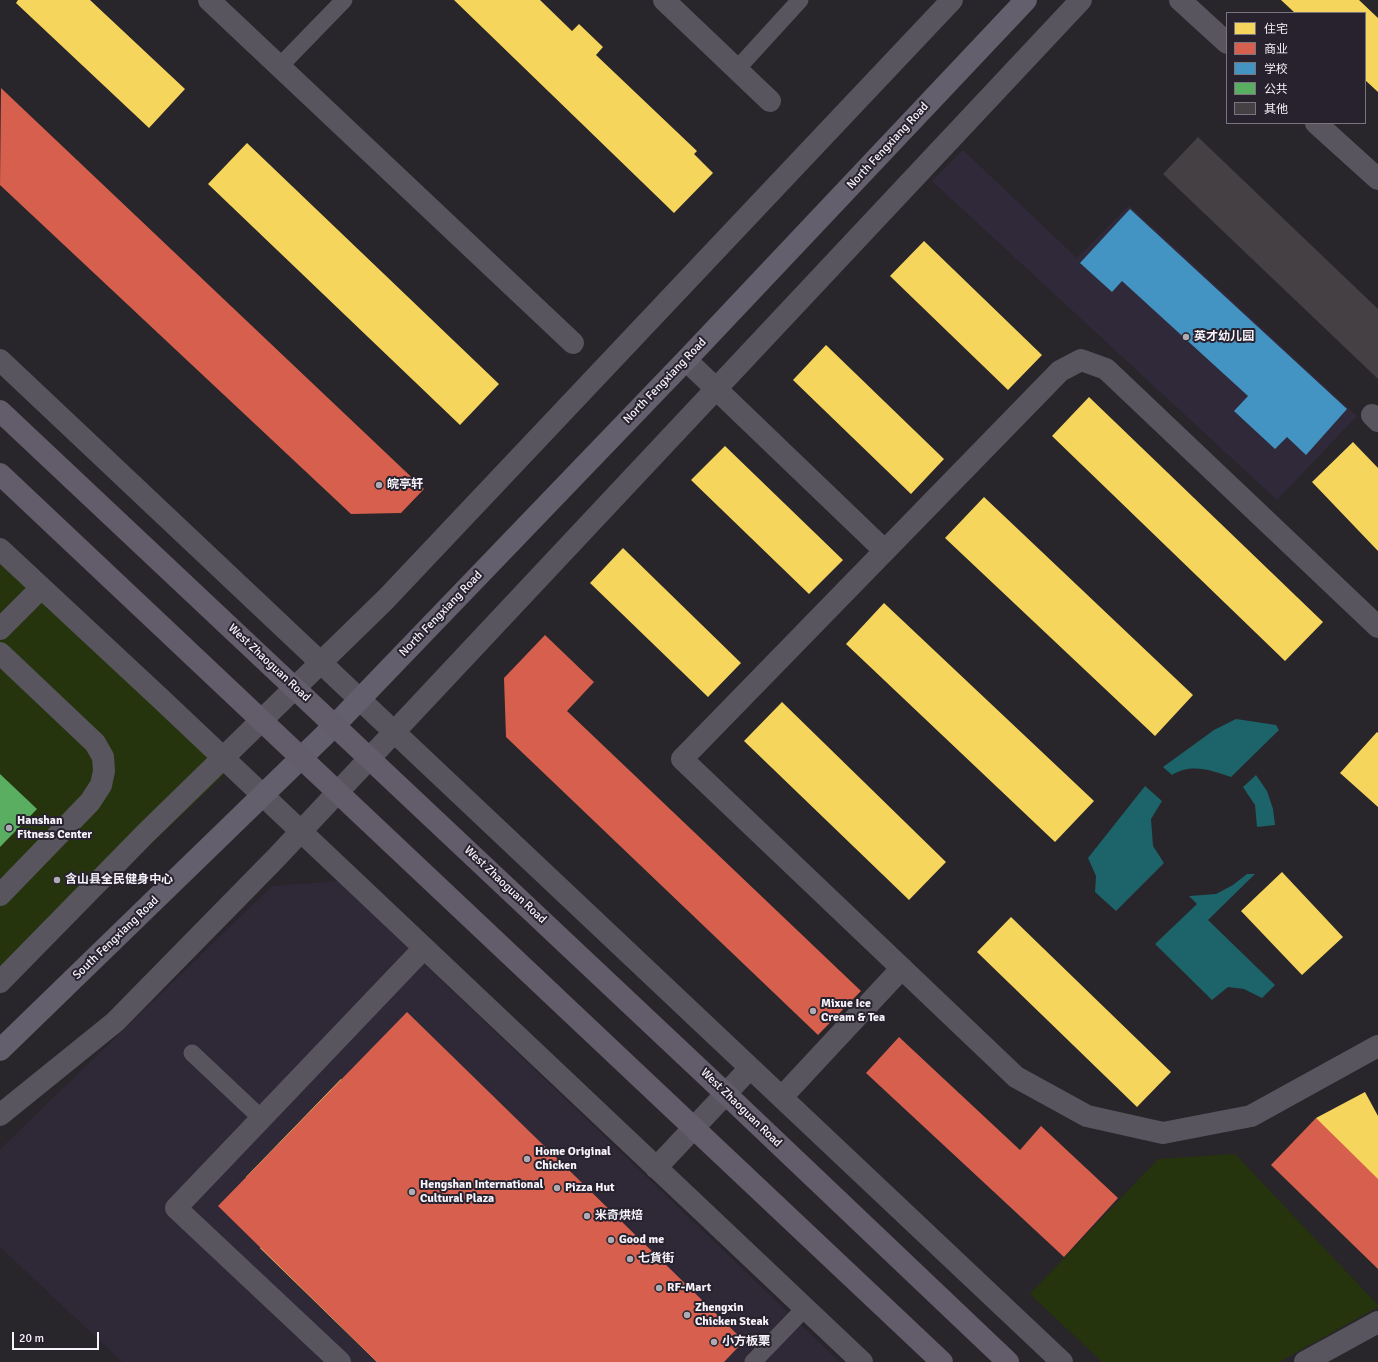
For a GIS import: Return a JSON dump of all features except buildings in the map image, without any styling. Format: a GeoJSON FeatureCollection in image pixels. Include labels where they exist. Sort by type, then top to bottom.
{"type":"FeatureCollection","features":[{"type":"Feature","properties":{"kind":"main road","name":"North Fengxiang Road"},"geometry":{"type":"LineString","coordinates":[[301,758],[686,360],[1026,0]]}},
{"type":"Feature","properties":{"kind":"main road","name":"West Zhaoguan Road"},"geometry":{"type":"LineString","coordinates":[[0,411],[370,758],[1008,1362]]}},
{"type":"Feature","properties":{"kind":"main road"},"geometry":{"type":"LineString","coordinates":[[0,474],[942,1362]]}},
{"type":"Feature","properties":{"kind":"main road","name":"South Fengxiang Road"},"geometry":{"type":"LineString","coordinates":[[0,1050],[301,758]]}},
{"type":"Feature","properties":{"kind":"street"},"geometry":{"type":"LineString","coordinates":[[209,0],[572,343]]}},
{"type":"Feature","properties":{"kind":"street"},"geometry":{"type":"LineString","coordinates":[[664,0],[770,101]]}},
{"type":"Feature","properties":{"kind":"street"},"geometry":{"type":"LineString","coordinates":[[0,982],[141,838],[386,599],[952,0]]}},
{"type":"Feature","properties":{"kind":"street"},"geometry":{"type":"LineString","coordinates":[[0,1115],[115,1022],[301,832],[1081,0]]}},
{"type":"Feature","properties":{"kind":"street"},"geometry":{"type":"LineString","coordinates":[[1180,0],[1226,42]]}},
{"type":"Feature","properties":{"kind":"street"},"geometry":{"type":"LineString","coordinates":[[1317,124],[1378,179]]}},
{"type":"Feature","properties":{"kind":"street"},"geometry":{"type":"LineString","coordinates":[[0,360],[360,698],[1062,1362]]}},
{"type":"Feature","properties":{"kind":"street"},"geometry":{"type":"LineString","coordinates":[[686,360],[885,551]]}},
{"type":"Feature","properties":{"kind":"street"},"geometry":{"type":"LineString","coordinates":[[1378,627],[1106,369],[1081,360],[1060,371],[682,759],[1016,1077],[1087,1116],[1163,1133],[1251,1116],[1378,1046]]}},
{"type":"Feature","properties":{"kind":"street"},"geometry":{"type":"LineString","coordinates":[[3,559],[41,588],[223,758],[862,1362]]}},
{"type":"Feature","properties":{"kind":"street"},"geometry":{"type":"LineString","coordinates":[[0,629],[41,588]]}},
{"type":"Feature","properties":{"kind":"street"},"geometry":{"type":"LineString","coordinates":[[0,653],[95,742],[102,757],[104,771],[101,785],[90,802],[0,895]]}},
{"type":"Feature","properties":{"kind":"street"},"geometry":{"type":"LineString","coordinates":[[340,1362],[176,1208],[424,948]]}},
{"type":"Feature","properties":{"kind":"street"},"geometry":{"type":"LineString","coordinates":[[782,1097],[902,968]]}},
{"type":"Feature","properties":{"kind":"street"},"geometry":{"type":"LineString","coordinates":[[656,1168],[750,1068]]}},
{"type":"Feature","properties":{"kind":"street"},"geometry":{"type":"LineString","coordinates":[[1305,1362],[1378,1322]]}},
{"type":"Feature","properties":{"kind":"lane"},"geometry":{"type":"LineString","coordinates":[[279,66],[344,0]]}},
{"type":"Feature","properties":{"kind":"lane"},"geometry":{"type":"LineString","coordinates":[[737,69],[800,0]]}},
{"type":"Feature","properties":{"kind":"lane"},"geometry":{"type":"LineString","coordinates":[[192,1053],[261,1118]]}},
{"type":"Feature","properties":{"kind":"lane"},"geometry":{"type":"LineString","coordinates":[[753,1362],[805,1308]]}},
{"type":"Feature","properties":{"kind":"shaded area","name":"英才幼儿园"},"geometry":{"type":"Polygon","coordinates":[[[963,150],[1077,258],[1129,205],[1357,416],[1277,500],[932,181],[963,150]]]}},
{"type":"Feature","properties":{"kind":"shaded area"},"geometry":{"type":"Polygon","coordinates":[[[338,881],[840,1362],[122,1362],[0,1247],[0,1149],[272,886],[338,881]]]}},
{"type":"Feature","properties":{"kind":"green space","name":"含山县全民健身中心"},"geometry":{"type":"Polygon","coordinates":[[[0,557],[228,771],[0,988],[0,557]]]}},
{"type":"Feature","properties":{"kind":"green space"},"geometry":{"type":"Polygon","coordinates":[[[1235,1154],[1378,1305],[1378,1307],[1279,1362],[1102,1362],[1030,1294],[1158,1159],[1235,1154]]]}},
{"type":"Feature","properties":{"kind":"water"},"geometry":{"type":"Polygon","coordinates":[[[1236,719],[1276,725],[1279,730],[1231,777],[1201,769],[1186,769],[1172,775],[1163,767],[1214,730],[1236,719]]]}},
{"type":"Feature","properties":{"kind":"water"},"geometry":{"type":"Polygon","coordinates":[[[1256,775],[1267,791],[1273,809],[1275,825],[1257,827],[1255,805],[1243,787],[1256,775]]]}},
{"type":"Feature","properties":{"kind":"water"},"geometry":{"type":"Polygon","coordinates":[[[1145,786],[1162,801],[1151,819],[1153,846],[1164,863],[1116,911],[1095,892],[1096,876],[1088,858],[1145,786]]]}},
{"type":"Feature","properties":{"kind":"water"},"geometry":{"type":"Polygon","coordinates":[[[1247,874],[1255,874],[1208,920],[1275,985],[1262,998],[1244,989],[1228,987],[1212,1000],[1155,944],[1197,904],[1189,896],[1216,894],[1233,885],[1247,874]]]}},
{"type":"Feature","properties":{"kind":"place","name":"英才幼儿园"},"geometry":{"type":"Point","coordinates":[1186,337]}},
{"type":"Feature","properties":{"kind":"place","name":"皖亭轩"},"geometry":{"type":"Point","coordinates":[379,485]}},
{"type":"Feature","properties":{"kind":"place","name":"Hanshan Fitness Center"},"geometry":{"type":"Point","coordinates":[9,828]}},
{"type":"Feature","properties":{"kind":"place","name":"含山县全民健身中心"},"geometry":{"type":"Point","coordinates":[57,880]}},
{"type":"Feature","properties":{"kind":"place","name":"Mixue Ice Cream & Tea"},"geometry":{"type":"Point","coordinates":[813,1011]}},
{"type":"Feature","properties":{"kind":"place","name":"Home Original Chicken"},"geometry":{"type":"Point","coordinates":[527,1159]}},
{"type":"Feature","properties":{"kind":"place","name":"Pizza Hut"},"geometry":{"type":"Point","coordinates":[557,1188]}},
{"type":"Feature","properties":{"kind":"place","name":"Hengshan International Cultural Plaza"},"geometry":{"type":"Point","coordinates":[412,1192]}},
{"type":"Feature","properties":{"kind":"place","name":"米奇烘焙"},"geometry":{"type":"Point","coordinates":[587,1216]}},
{"type":"Feature","properties":{"kind":"place","name":"Good me"},"geometry":{"type":"Point","coordinates":[611,1240]}},
{"type":"Feature","properties":{"kind":"place","name":"七貨街"},"geometry":{"type":"Point","coordinates":[630,1259]}},
{"type":"Feature","properties":{"kind":"place","name":"RF-Mart"},"geometry":{"type":"Point","coordinates":[659,1288]}},
{"type":"Feature","properties":{"kind":"place","name":"Zhengxin Chicken Steak"},"geometry":{"type":"Point","coordinates":[687,1315]}},
{"type":"Feature","properties":{"kind":"place","name":"小方板栗"},"geometry":{"type":"Point","coordinates":[714,1342]}}]}
